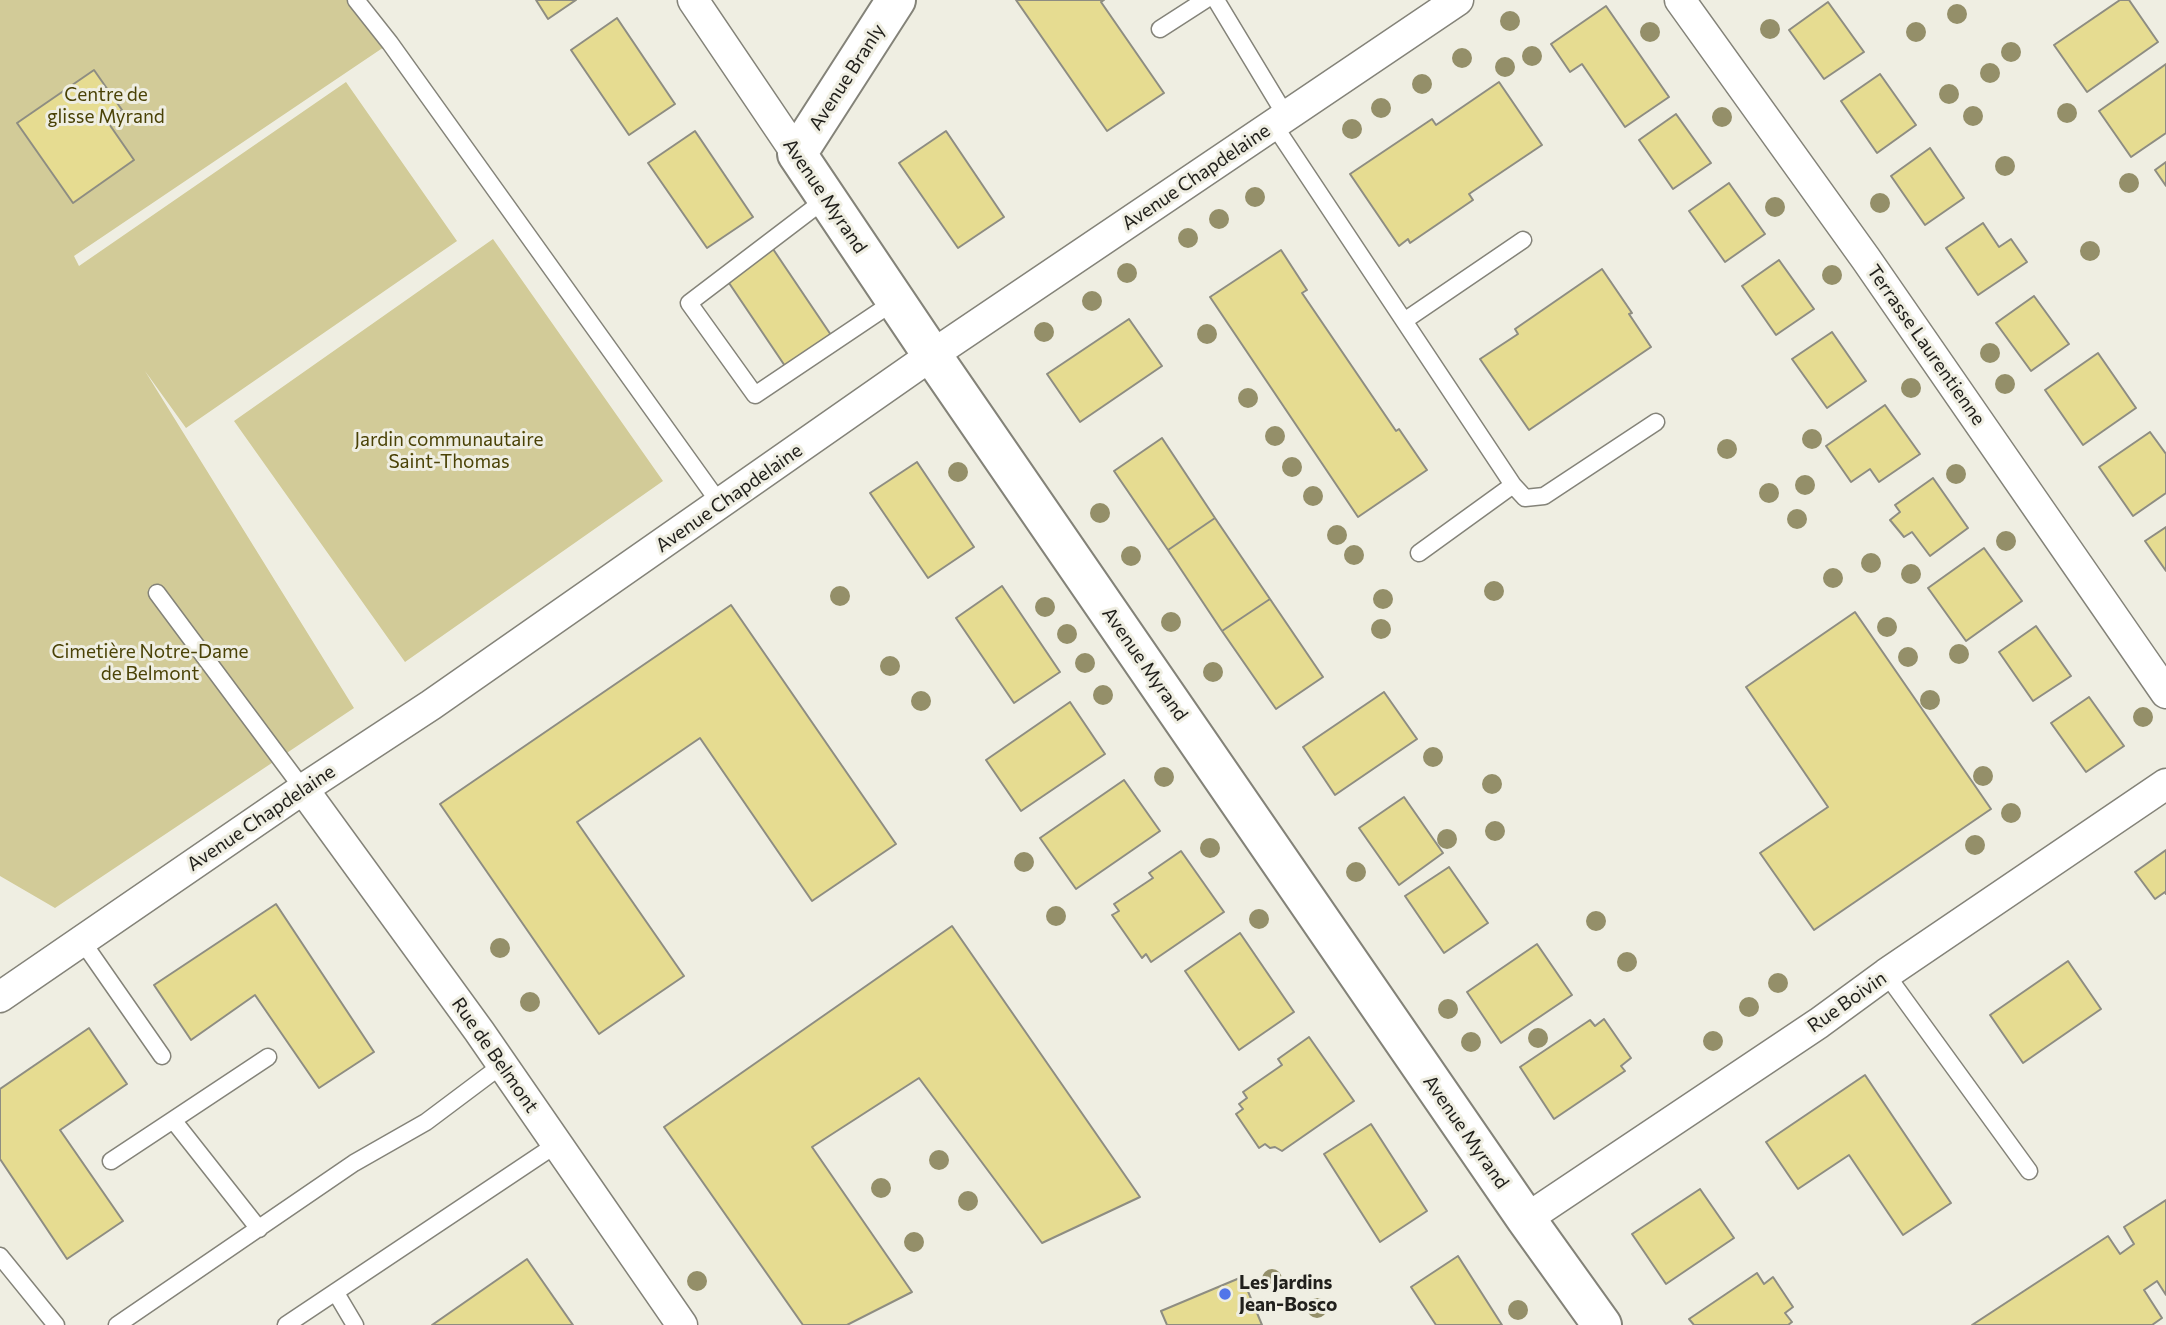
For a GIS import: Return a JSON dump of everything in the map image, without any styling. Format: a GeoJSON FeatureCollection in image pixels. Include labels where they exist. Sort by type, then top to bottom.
{"type":"FeatureCollection","features":[{"type":"Feature","properties":{"kind":"street","name":"Avenue Myrand"},"geometry":{"type":"LineString","coordinates":[[693,0],[932,355],[1526,1219],[1602,1325]]}},
{"type":"Feature","properties":{"kind":"street","name":"Avenue Branly"},"geometry":{"type":"LineString","coordinates":[[797,154],[896,0]]}},
{"type":"Feature","properties":{"kind":"street","name":"Avenue Chapdelaine"},"geometry":{"type":"LineString","coordinates":[[0,997],[303,789],[431,705],[932,355],[1458,0]]}},
{"type":"Feature","properties":{"kind":"street","name":"Terrasse Laurentienne"},"geometry":{"type":"LineString","coordinates":[[1680,0],[1866,258],[2166,693]]}},
{"type":"Feature","properties":{"kind":"street","name":"Rue Boivin"},"geometry":{"type":"LineString","coordinates":[[1526,1219],[1819,1023],[1886,974],[2166,784]]}},
{"type":"Feature","properties":{"kind":"street","name":"Rue de Belmont"},"geometry":{"type":"LineString","coordinates":[[303,789],[502,1065],[682,1325]]}},
{"type":"Feature","properties":{"kind":"lane"},"geometry":{"type":"LineString","coordinates":[[356,0],[390,43],[720,505]]}},
{"type":"Feature","properties":{"kind":"lane"},"geometry":{"type":"LineString","coordinates":[[1160,29],[1205,0]]}},
{"type":"Feature","properties":{"kind":"lane"},"geometry":{"type":"LineString","coordinates":[[1216,0],[1280,120],[1404,321],[1513,485],[1525,498],[1544,496],[1656,422]]}},
{"type":"Feature","properties":{"kind":"lane"},"geometry":{"type":"LineString","coordinates":[[827,198],[689,303],[755,396],[896,301]]}},
{"type":"Feature","properties":{"kind":"lane"},"geometry":{"type":"LineString","coordinates":[[1404,321],[1524,240]]}},
{"type":"Feature","properties":{"kind":"lane"},"geometry":{"type":"LineString","coordinates":[[1419,553],[1513,485]]}},
{"type":"Feature","properties":{"kind":"lane"},"geometry":{"type":"LineString","coordinates":[[157,593],[303,789]]}},
{"type":"Feature","properties":{"kind":"lane"},"geometry":{"type":"LineString","coordinates":[[82,940],[162,1056]]}},
{"type":"Feature","properties":{"kind":"lane"},"geometry":{"type":"LineString","coordinates":[[1886,974],[2029,1171]]}},
{"type":"Feature","properties":{"kind":"lane"},"geometry":{"type":"LineString","coordinates":[[111,1161],[268,1057]]}},
{"type":"Feature","properties":{"kind":"lane"},"geometry":{"type":"LineString","coordinates":[[117,1325],[354,1163],[426,1122],[502,1065]]}},
{"type":"Feature","properties":{"kind":"lane"},"geometry":{"type":"LineString","coordinates":[[173,1120],[259,1229]]}},
{"type":"Feature","properties":{"kind":"lane"},"geometry":{"type":"LineString","coordinates":[[286,1325],[557,1144]]}},
{"type":"Feature","properties":{"kind":"lane"},"geometry":{"type":"LineString","coordinates":[[0,1256],[56,1325]]}},
{"type":"Feature","properties":{"kind":"lane"},"geometry":{"type":"LineString","coordinates":[[336,1293],[355,1325]]}},
{"type":"Feature","properties":{"kind":"green space"},"geometry":{"type":"Polygon","coordinates":[[[0,0],[356,0],[390,43],[74,256],[79,266],[346,82],[457,241],[186,428],[145,371],[354,708],[55,908],[0,876],[0,0]]]}},
{"type":"Feature","properties":{"kind":"green space","name":"Jardin communautaire Saint-Thomas"},"geometry":{"type":"Polygon","coordinates":[[[493,239],[663,481],[405,662],[234,421],[493,239]]]}},
{"type":"Feature","properties":{"kind":"building"},"geometry":{"type":"Polygon","coordinates":[[[536,0],[576,0],[548,19],[536,0]]]}},
{"type":"Feature","properties":{"kind":"building"},"geometry":{"type":"Polygon","coordinates":[[[1016,0],[1104,0],[1101,2],[1164,93],[1107,131],[1016,0]]]}},
{"type":"Feature","properties":{"kind":"building"},"geometry":{"type":"Polygon","coordinates":[[[2120,0],[2129,0],[2158,42],[2087,92],[2054,45],[2120,0]]]}},
{"type":"Feature","properties":{"kind":"building"},"geometry":{"type":"Polygon","coordinates":[[[1828,2],[1864,52],[1824,79],[1789,30],[1828,2]]]}},
{"type":"Feature","properties":{"kind":"building"},"geometry":{"type":"Polygon","coordinates":[[[1606,6],[1669,97],[1625,127],[1582,64],[1570,72],[1551,44],[1606,6]]]}},
{"type":"Feature","properties":{"kind":"building"},"geometry":{"type":"Polygon","coordinates":[[[617,18],[675,104],[629,135],[571,50],[617,18]]]}},
{"type":"Feature","properties":{"kind":"building"},"geometry":{"type":"Polygon","coordinates":[[[2166,64],[2166,133],[2131,157],[2099,111],[2166,64]]]}},
{"type":"Feature","properties":{"kind":"building"},"geometry":{"type":"Polygon","coordinates":[[[94,70],[122,110],[107,121],[134,160],[73,203],[17,123],[94,70]]]}},
{"type":"Feature","properties":{"kind":"building"},"geometry":{"type":"Polygon","coordinates":[[[1880,74],[1916,125],[1877,153],[1841,101],[1880,74]]]}},
{"type":"Feature","properties":{"kind":"building"},"geometry":{"type":"Polygon","coordinates":[[[1499,82],[1542,145],[1469,194],[1473,200],[1410,243],[1408,239],[1399,246],[1350,174],[1432,119],[1436,125],[1499,82]]]}},
{"type":"Feature","properties":{"kind":"building"},"geometry":{"type":"Polygon","coordinates":[[[1676,114],[1711,163],[1673,189],[1639,140],[1676,114]]]}},
{"type":"Feature","properties":{"kind":"building"},"geometry":{"type":"Polygon","coordinates":[[[695,131],[753,217],[707,248],[648,163],[695,131]]]}},
{"type":"Feature","properties":{"kind":"building"},"geometry":{"type":"Polygon","coordinates":[[[946,131],[1004,217],[958,248],[899,163],[946,131]]]}},
{"type":"Feature","properties":{"kind":"building"},"geometry":{"type":"Polygon","coordinates":[[[1930,148],[1964,198],[1925,225],[1891,176],[1930,148]]]}},
{"type":"Feature","properties":{"kind":"building"},"geometry":{"type":"Polygon","coordinates":[[[2166,162],[2166,186],[2155,170],[2166,162]]]}},
{"type":"Feature","properties":{"kind":"building"},"geometry":{"type":"Polygon","coordinates":[[[1729,183],[1765,234],[1725,262],[1689,211],[1729,183]]]}},
{"type":"Feature","properties":{"kind":"building"},"geometry":{"type":"Polygon","coordinates":[[[1983,223],[1999,247],[2011,239],[2027,262],[1978,295],[1946,248],[1983,223]]]}},
{"type":"Feature","properties":{"kind":"building"},"geometry":{"type":"Polygon","coordinates":[[[773,249],[831,335],[785,366],[727,280],[773,249]]]}},
{"type":"Feature","properties":{"kind":"building"},"geometry":{"type":"Polygon","coordinates":[[[1281,250],[1307,290],[1302,293],[1396,431],[1399,429],[1427,470],[1358,517],[1210,297],[1281,250]]]}},
{"type":"Feature","properties":{"kind":"building"},"geometry":{"type":"Polygon","coordinates":[[[1779,260],[1814,309],[1776,335],[1742,286],[1779,260]]]}},
{"type":"Feature","properties":{"kind":"building"},"geometry":{"type":"Polygon","coordinates":[[[1602,269],[1651,347],[1529,430],[1480,359],[1518,334],[1515,329],[1602,269]]]}},
{"type":"Feature","properties":{"kind":"building"},"geometry":{"type":"Polygon","coordinates":[[[2034,296],[2069,344],[2031,371],[1996,323],[2034,296]]]}},
{"type":"Feature","properties":{"kind":"building"},"geometry":{"type":"Polygon","coordinates":[[[1129,319],[1162,366],[1080,422],[1047,374],[1129,319]]]}},
{"type":"Feature","properties":{"kind":"building"},"geometry":{"type":"Polygon","coordinates":[[[1832,332],[1866,381],[1827,408],[1792,359],[1832,332]]]}},
{"type":"Feature","properties":{"kind":"building"},"geometry":{"type":"Polygon","coordinates":[[[2098,353],[2136,408],[2083,445],[2045,390],[2098,353]]]}},
{"type":"Feature","properties":{"kind":"building"},"geometry":{"type":"Polygon","coordinates":[[[1885,405],[1920,454],[1879,482],[1870,469],[1851,482],[1826,446],[1885,405]]]}},
{"type":"Feature","properties":{"kind":"building"},"geometry":{"type":"Polygon","coordinates":[[[2150,432],[2166,454],[2166,493],[2133,516],[2099,467],[2150,432]]]}},
{"type":"Feature","properties":{"kind":"building"},"geometry":{"type":"Polygon","coordinates":[[[1162,438],[1215,518],[1168,550],[1114,471],[1162,438]]]}},
{"type":"Feature","properties":{"kind":"building"},"geometry":{"type":"Polygon","coordinates":[[[917,462],[974,547],[928,578],[870,493],[917,462]]]}},
{"type":"Feature","properties":{"kind":"building"},"geometry":{"type":"Polygon","coordinates":[[[1933,478],[1968,528],[1930,556],[1912,532],[1904,537],[1890,520],[1900,512],[1895,505],[1933,478]]]}},
{"type":"Feature","properties":{"kind":"building"},"geometry":{"type":"Polygon","coordinates":[[[1215,518],[1270,599],[1222,631],[1168,550],[1215,518]]]}},
{"type":"Feature","properties":{"kind":"building"},"geometry":{"type":"Polygon","coordinates":[[[2166,527],[2166,571],[2145,541],[2166,527]]]}},
{"type":"Feature","properties":{"kind":"building"},"geometry":{"type":"Polygon","coordinates":[[[1984,548],[2022,601],[1966,641],[1928,588],[1984,548]]]}},
{"type":"Feature","properties":{"kind":"building"},"geometry":{"type":"Polygon","coordinates":[[[1002,586],[1060,672],[1014,703],[956,618],[1002,586]]]}},
{"type":"Feature","properties":{"kind":"building"},"geometry":{"type":"Polygon","coordinates":[[[1270,599],[1323,677],[1276,709],[1222,631],[1270,599]]]}},
{"type":"Feature","properties":{"kind":"building"},"geometry":{"type":"Polygon","coordinates":[[[731,605],[896,844],[812,901],[700,738],[577,822],[684,976],[599,1034],[440,804],[731,605]]]}},
{"type":"Feature","properties":{"kind":"building"},"geometry":{"type":"Polygon","coordinates":[[[1855,612],[1991,809],[1814,930],[1760,853],[1828,807],[1746,687],[1855,612]]]}},
{"type":"Feature","properties":{"kind":"building"},"geometry":{"type":"Polygon","coordinates":[[[2036,626],[2071,676],[2033,701],[1999,652],[2036,626]]]}},
{"type":"Feature","properties":{"kind":"building"},"geometry":{"type":"Polygon","coordinates":[[[1384,692],[1417,739],[1335,795],[1303,747],[1384,692]]]}},
{"type":"Feature","properties":{"kind":"building"},"geometry":{"type":"Polygon","coordinates":[[[2089,697],[2124,746],[2086,772],[2051,723],[2089,697]]]}},
{"type":"Feature","properties":{"kind":"building"},"geometry":{"type":"Polygon","coordinates":[[[1070,702],[1105,754],[1021,811],[986,760],[1070,702]]]}},
{"type":"Feature","properties":{"kind":"building"},"geometry":{"type":"Polygon","coordinates":[[[1124,780],[1160,831],[1076,889],[1040,838],[1124,780]]]}},
{"type":"Feature","properties":{"kind":"building"},"geometry":{"type":"Polygon","coordinates":[[[1404,797],[1443,853],[1399,885],[1359,828],[1404,797]]]}},
{"type":"Feature","properties":{"kind":"building"},"geometry":{"type":"Polygon","coordinates":[[[2166,850],[2166,894],[2165,892],[2155,899],[2135,872],[2166,850]]]}},
{"type":"Feature","properties":{"kind":"building"},"geometry":{"type":"Polygon","coordinates":[[[1181,851],[1224,912],[1151,962],[1146,954],[1142,958],[1112,915],[1119,911],[1114,904],[1153,878],[1149,873],[1181,851]]]}},
{"type":"Feature","properties":{"kind":"building"},"geometry":{"type":"Polygon","coordinates":[[[1449,867],[1488,923],[1444,953],[1405,896],[1449,867]]]}},
{"type":"Feature","properties":{"kind":"building"},"geometry":{"type":"Polygon","coordinates":[[[276,904],[374,1052],[319,1088],[255,995],[191,1040],[154,985],[276,904]]]}},
{"type":"Feature","properties":{"kind":"building"},"geometry":{"type":"Polygon","coordinates":[[[952,926],[1140,1197],[1042,1243],[919,1078],[812,1147],[912,1292],[847,1325],[803,1325],[664,1127],[952,926]]]}},
{"type":"Feature","properties":{"kind":"building"},"geometry":{"type":"Polygon","coordinates":[[[1240,933],[1294,1012],[1239,1050],[1185,971],[1240,933]]]}},
{"type":"Feature","properties":{"kind":"building"},"geometry":{"type":"Polygon","coordinates":[[[1537,944],[1572,995],[1501,1043],[1467,992],[1537,944]]]}},
{"type":"Feature","properties":{"kind":"building"},"geometry":{"type":"Polygon","coordinates":[[[2068,961],[2101,1009],[2023,1063],[1990,1015],[2068,961]]]}},
{"type":"Feature","properties":{"kind":"building"},"geometry":{"type":"Polygon","coordinates":[[[1604,1019],[1631,1058],[1621,1066],[1625,1071],[1554,1119],[1520,1067],[1590,1020],[1595,1026],[1604,1019]]]}},
{"type":"Feature","properties":{"kind":"building"},"geometry":{"type":"Polygon","coordinates":[[[89,1028],[127,1084],[60,1130],[123,1221],[67,1259],[0,1159],[0,1089],[89,1028]]]}},
{"type":"Feature","properties":{"kind":"building"},"geometry":{"type":"Polygon","coordinates":[[[1309,1037],[1354,1101],[1282,1151],[1265,1144],[1259,1148],[1236,1114],[1243,1109],[1239,1104],[1247,1098],[1243,1092],[1282,1065],[1278,1059],[1309,1037]]]}},
{"type":"Feature","properties":{"kind":"building"},"geometry":{"type":"Polygon","coordinates":[[[1865,1075],[1951,1203],[1903,1235],[1849,1155],[1798,1189],[1766,1142],[1865,1075]]]}},
{"type":"Feature","properties":{"kind":"building"},"geometry":{"type":"Polygon","coordinates":[[[1371,1124],[1427,1211],[1380,1242],[1324,1154],[1371,1124]]]}},
{"type":"Feature","properties":{"kind":"building"},"geometry":{"type":"Polygon","coordinates":[[[1700,1189],[1734,1238],[1666,1284],[1632,1234],[1700,1189]]]}},
{"type":"Feature","properties":{"kind":"building"},"geometry":{"type":"Polygon","coordinates":[[[2166,1200],[2166,1295],[2157,1281],[2144,1290],[2162,1318],[2152,1325],[1972,1325],[2108,1236],[2120,1254],[2134,1244],[2124,1227],[2166,1200]]]}},
{"type":"Feature","properties":{"kind":"building"},"geometry":{"type":"Polygon","coordinates":[[[1458,1256],[1502,1325],[1436,1325],[1411,1287],[1458,1256]]]}},
{"type":"Feature","properties":{"kind":"building"},"geometry":{"type":"Polygon","coordinates":[[[527,1259],[573,1325],[432,1325],[527,1259]]]}},
{"type":"Feature","properties":{"kind":"building"},"geometry":{"type":"Polygon","coordinates":[[[1757,1273],[1764,1284],[1773,1277],[1793,1307],[1785,1313],[1792,1322],[1788,1325],[1694,1325],[1689,1319],[1757,1273]]]}},
{"type":"Feature","properties":{"kind":"building","name":"Les Jardins Jean-Bosco"},"geometry":{"type":"Polygon","coordinates":[[[1242,1277],[1262,1325],[1167,1325],[1161,1311],[1242,1277]]]}},
{"type":"Feature","properties":{"kind":"place","name":"Les Jardins Jean-Bosco"},"geometry":{"type":"Point","coordinates":[1225,1294]}},
{"type":"Feature","properties":{"kind":"park label","name":"Centre de glisse Myrand"},"geometry":{"type":"Point","coordinates":[106,106]}},
{"type":"Feature","properties":{"kind":"park label","name":"Cimetière Notre-Dame de Belmont"},"geometry":{"type":"Point","coordinates":[150,663]}}]}
